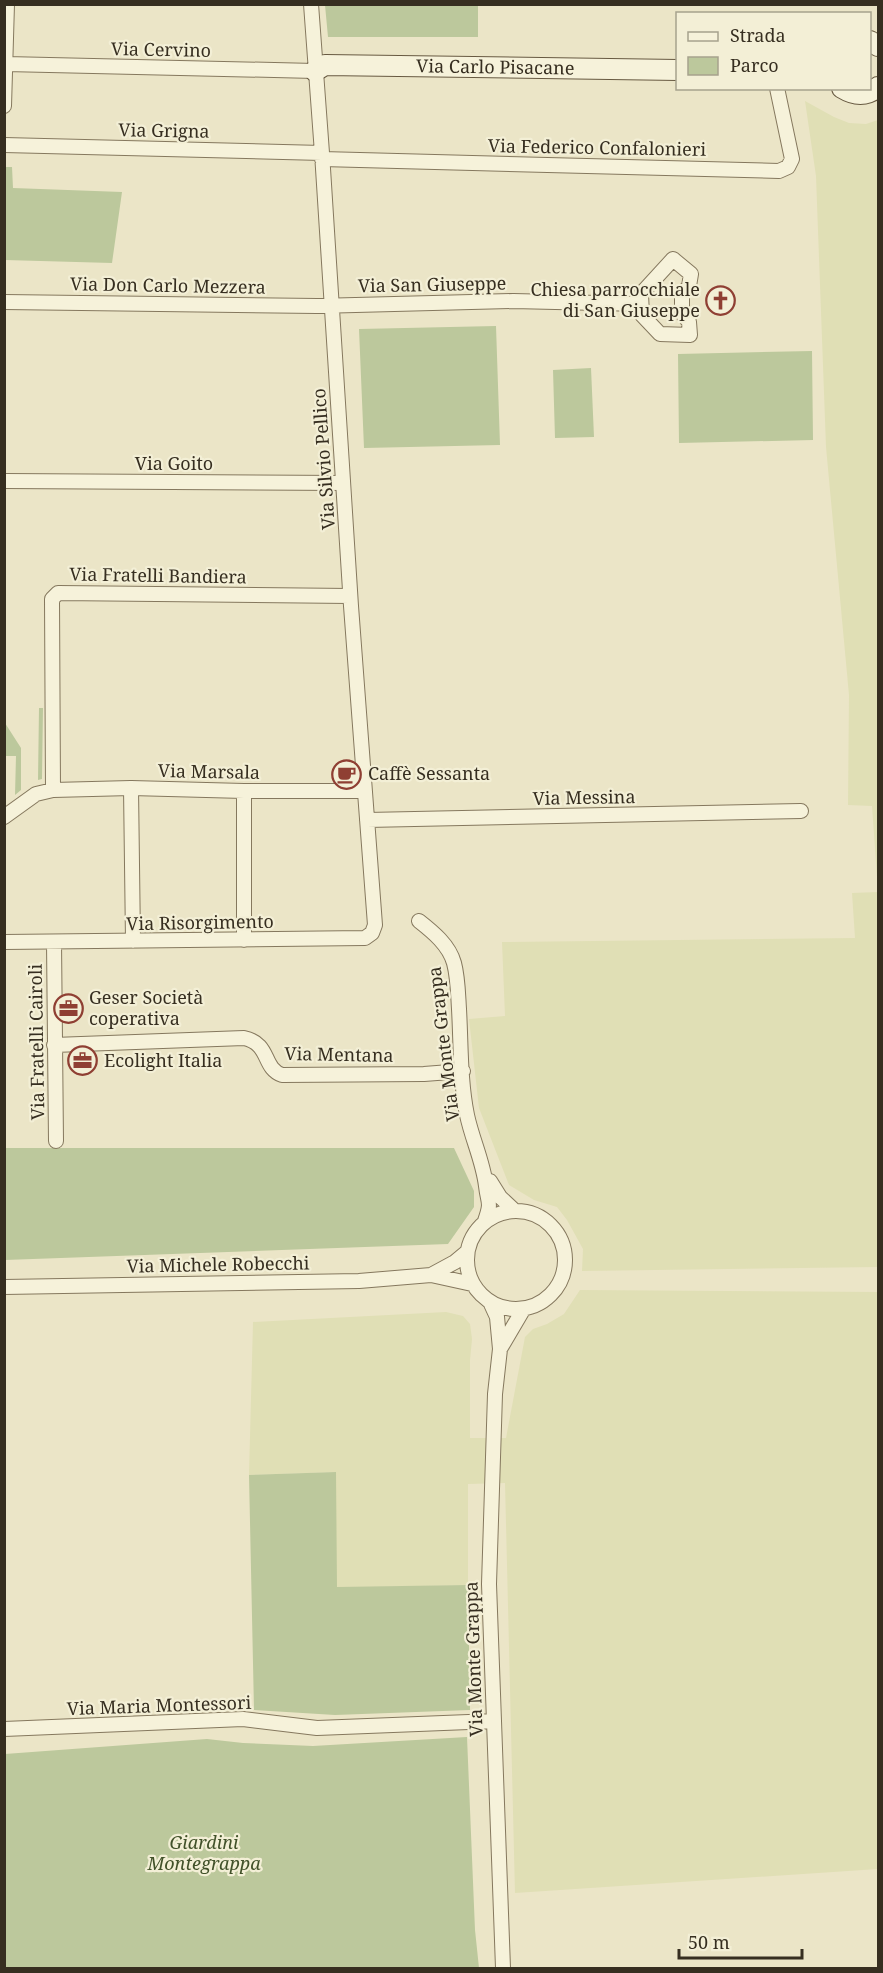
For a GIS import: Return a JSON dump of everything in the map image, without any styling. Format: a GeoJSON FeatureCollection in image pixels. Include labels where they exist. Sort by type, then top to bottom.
{"type":"FeatureCollection","features":[{"type":"Feature","properties":{"kind":"street"},"geometry":{"type":"LineString","coordinates":[[4,106],[7,4]]}},
{"type":"Feature","properties":{"kind":"street","name":"Via Silvio Pellico"},"geometry":{"type":"LineString","coordinates":[[311,4],[350,596],[375,911]]}},
{"type":"Feature","properties":{"kind":"street","name":"Via Cervino"},"geometry":{"type":"LineString","coordinates":[[6,64],[315,71]]}},
{"type":"Feature","properties":{"kind":"street","name":"Via Carlo Pisacane"},"geometry":{"type":"LineString","coordinates":[[315,71],[325,65],[676,70]]}},
{"type":"Feature","properties":{"kind":"street"},"geometry":{"type":"LineString","coordinates":[[845,90],[859,95],[878,88]]}},
{"type":"Feature","properties":{"kind":"street","name":"Via Federico Confalonieri"},"geometry":{"type":"LineString","coordinates":[[322,156],[779,171],[788,167],[792,159],[777,90]]}},
{"type":"Feature","properties":{"kind":"street","name":"Via Grigna"},"geometry":{"type":"LineString","coordinates":[[4,145],[322,156]]}},
{"type":"Feature","properties":{"kind":"street"},"geometry":{"type":"LineString","coordinates":[[673,259],[691,274],[689,286],[682,294],[682,313],[689,322],[690,335],[660,334],[642,315],[641,304],[641,294],[673,259]]}},
{"type":"Feature","properties":{"kind":"street","name":"Via San Giuseppe"},"geometry":{"type":"LineString","coordinates":[[332,305],[513,301],[641,304]]}},
{"type":"Feature","properties":{"kind":"street","name":"Via Don Carlo Mezzera"},"geometry":{"type":"LineString","coordinates":[[4,302],[332,305]]}},
{"type":"Feature","properties":{"kind":"street","name":"Via Goito"},"geometry":{"type":"LineString","coordinates":[[4,481],[344,483]]}},
{"type":"Feature","properties":{"kind":"street","name":"Via Fratelli Bandiera"},"geometry":{"type":"LineString","coordinates":[[53,790],[52,599],[58,592],[350,596]]}},
{"type":"Feature","properties":{"kind":"street"},"geometry":{"type":"LineString","coordinates":[[131,789],[134,941]]}},
{"type":"Feature","properties":{"kind":"street"},"geometry":{"type":"LineString","coordinates":[[4,817],[36,794],[53,790]]}},
{"type":"Feature","properties":{"kind":"street","name":"Via Marsala"},"geometry":{"type":"LineString","coordinates":[[53,790],[365,791]]}},
{"type":"Feature","properties":{"kind":"street"},"geometry":{"type":"LineString","coordinates":[[244,791],[244,940]]}},
{"type":"Feature","properties":{"kind":"street","name":"Via Messina"},"geometry":{"type":"LineString","coordinates":[[367,820],[801,811]]}},
{"type":"Feature","properties":{"kind":"street","name":"Via Risorgimento"},"geometry":{"type":"LineString","coordinates":[[4,942],[365,938],[372,933],[375,925],[375,911]]}},
{"type":"Feature","properties":{"kind":"street","name":"Via Monte Grappa"},"geometry":{"type":"LineString","coordinates":[[419,921],[441,941],[454,963],[458,988],[467,1115],[486,1174],[500,1197],[515,1211]]}},
{"type":"Feature","properties":{"kind":"street","name":"Via Fratelli Cairoli"},"geometry":{"type":"LineString","coordinates":[[54,942],[56,1141]]}},
{"type":"Feature","properties":{"kind":"street","name":"Via Mentana"},"geometry":{"type":"LineString","coordinates":[[54,1045],[244,1038],[255,1041],[262,1048],[270,1065],[282,1075],[424,1074],[463,1071]]}},
{"type":"Feature","properties":{"kind":"street","name":"Via Monte Grappa"},"geometry":{"type":"LineString","coordinates":[[485,1221],[490,1208],[486,1174]]}},
{"type":"Feature","properties":{"kind":"street"},"geometry":{"type":"LineString","coordinates":[[515,1211],[532,1213],[546,1221],[557,1233],[564,1248],[565,1265],[561,1281],[552,1295],[539,1305],[523,1310],[507,1309],[491,1304],[472,1284],[467,1269],[467,1252],[477,1230],[485,1221],[504,1212],[515,1211]]}},
{"type":"Feature","properties":{"kind":"street","name":"Via Michele Robecchi"},"geometry":{"type":"LineString","coordinates":[[431,1275],[455,1262],[467,1252]]}},
{"type":"Feature","properties":{"kind":"street","name":"Via Michele Robecchi"},"geometry":{"type":"LineString","coordinates":[[4,1287],[359,1281],[431,1275],[472,1284]]}},
{"type":"Feature","properties":{"kind":"street","name":"Via Monte Grappa"},"geometry":{"type":"LineString","coordinates":[[491,1304],[497,1317],[500,1349],[495,1394],[489,1584],[503,1968]]}},
{"type":"Feature","properties":{"kind":"street","name":"Via Monte Grappa"},"geometry":{"type":"LineString","coordinates":[[500,1349],[523,1310]]}},
{"type":"Feature","properties":{"kind":"street","name":"Via Maria Montessori"},"geometry":{"type":"LineString","coordinates":[[4,1729],[243,1719],[316,1728],[494,1721]]}},
{"type":"Feature","properties":{"kind":"green space"},"geometry":{"type":"Polygon","coordinates":[[[325,5],[478,5],[478,37],[328,37],[325,5]]]}},
{"type":"Feature","properties":{"kind":"green space"},"geometry":{"type":"Polygon","coordinates":[[[805,101],[849,123],[866,124],[878,120],[878,891],[872,806],[848,805],[849,695],[826,447],[816,176],[805,101]]]}},
{"type":"Feature","properties":{"kind":"green space"},"geometry":{"type":"Polygon","coordinates":[[[5,167],[12,167],[13,188],[122,192],[112,263],[5,260],[5,167]]]}},
{"type":"Feature","properties":{"kind":"green space"},"geometry":{"type":"Polygon","coordinates":[[[496,326],[500,445],[364,448],[359,329],[496,326]]]}},
{"type":"Feature","properties":{"kind":"green space"},"geometry":{"type":"Polygon","coordinates":[[[812,351],[813,440],[679,443],[678,354],[812,351]]]}},
{"type":"Feature","properties":{"kind":"green space"},"geometry":{"type":"Polygon","coordinates":[[[591,368],[594,437],[555,438],[553,370],[591,368]]]}},
{"type":"Feature","properties":{"kind":"green space"},"geometry":{"type":"Polygon","coordinates":[[[39,708],[43,708],[42,779],[38,780],[39,708]]]}},
{"type":"Feature","properties":{"kind":"green space"},"geometry":{"type":"Polygon","coordinates":[[[5,723],[21,748],[21,790],[15,795],[16,756],[5,756],[5,723]]]}},
{"type":"Feature","properties":{"kind":"green space"},"geometry":{"type":"Polygon","coordinates":[[[878,892],[878,1267],[582,1271],[583,1249],[557,1207],[534,1200],[509,1185],[479,1108],[469,1019],[505,1016],[502,942],[855,938],[852,893],[878,892]]]}},
{"type":"Feature","properties":{"kind":"green space"},"geometry":{"type":"Polygon","coordinates":[[[5,1148],[454,1148],[474,1191],[474,1207],[448,1244],[5,1260],[5,1148]]]}},
{"type":"Feature","properties":{"kind":"green space"},"geometry":{"type":"Polygon","coordinates":[[[580,1290],[878,1292],[878,1869],[515,1893],[505,1483],[468,1484],[468,1585],[336,1588],[336,1472],[249,1475],[253,1322],[446,1312],[463,1316],[470,1324],[472,1339],[470,1438],[506,1438],[525,1337],[533,1329],[564,1314],[580,1290]]]}},
{"type":"Feature","properties":{"kind":"green space"},"geometry":{"type":"Polygon","coordinates":[[[336,1472],[337,1587],[468,1585],[470,1710],[335,1715],[254,1710],[249,1475],[336,1472]]]}},
{"type":"Feature","properties":{"kind":"green space","name":"Giardini Montegrappa"},"geometry":{"type":"Polygon","coordinates":[[[467,1737],[475,1930],[479,1968],[5,1968],[5,1754],[207,1739],[313,1746],[467,1737]]]}},
{"type":"Feature","properties":{"kind":"place","name":"Chiesa parrocchiale di San Giuseppe"},"geometry":{"type":"Point","coordinates":[721,300]}},
{"type":"Feature","properties":{"kind":"place","name":"Caffè Sessanta"},"geometry":{"type":"Point","coordinates":[347,774]}},
{"type":"Feature","properties":{"kind":"place","name":"Geser Società coperativa"},"geometry":{"type":"Point","coordinates":[68,1008]}},
{"type":"Feature","properties":{"kind":"place","name":"Ecolight Italia"},"geometry":{"type":"Point","coordinates":[83,1061]}}]}
